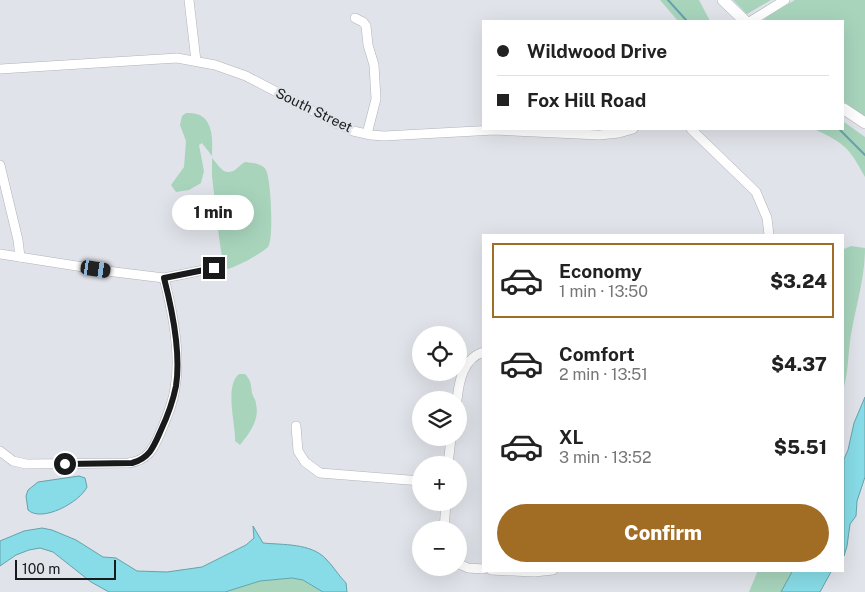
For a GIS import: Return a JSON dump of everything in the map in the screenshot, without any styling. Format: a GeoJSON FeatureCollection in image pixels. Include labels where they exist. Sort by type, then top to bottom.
{"type":"FeatureCollection","features":[{"type":"Feature","properties":{"kind":"main road"},"geometry":{"type":"LineString","coordinates":[[723,0],[744,20]]}},
{"type":"Feature","properties":{"kind":"main road"},"geometry":{"type":"LineString","coordinates":[[844,109],[865,123]]}},
{"type":"Feature","properties":{"kind":"street"},"geometry":{"type":"LineString","coordinates":[[189,0],[196,61]]}},
{"type":"Feature","properties":{"kind":"street"},"geometry":{"type":"LineString","coordinates":[[753,20],[785,0]]}},
{"type":"Feature","properties":{"kind":"street"},"geometry":{"type":"LineString","coordinates":[[354,18],[363,22],[366,26],[368,45],[374,65],[376,99],[367,134]]}},
{"type":"Feature","properties":{"kind":"street","name":"South Street"},"geometry":{"type":"LineString","coordinates":[[0,69],[177,58],[196,61],[215,65],[246,76],[338,124],[367,134],[384,136],[495,130],[599,135],[630,130]]}},
{"type":"Feature","properties":{"kind":"street"},"geometry":{"type":"LineString","coordinates":[[692,130],[756,192],[767,218],[769,234]]}},
{"type":"Feature","properties":{"kind":"street"},"geometry":{"type":"LineString","coordinates":[[0,165],[18,240],[20,257]]}},
{"type":"Feature","properties":{"kind":"street"},"geometry":{"type":"LineString","coordinates":[[0,254],[164,278],[214,268]]}},
{"type":"Feature","properties":{"kind":"street"},"geometry":{"type":"LineString","coordinates":[[0,451],[13,461],[26,464],[128,463],[141,460],[148,455],[155,445],[169,412],[177,379],[176,347],[169,295],[164,278]]}},
{"type":"Feature","properties":{"kind":"street"},"geometry":{"type":"LineString","coordinates":[[458,391],[462,372],[473,358],[482,353]]}},
{"type":"Feature","properties":{"kind":"street"},"geometry":{"type":"LineString","coordinates":[[296,426],[298,451],[304,462],[320,473],[412,480]]}},
{"type":"Feature","properties":{"kind":"street"},"geometry":{"type":"LineString","coordinates":[[467,568],[482,569]]}},
{"type":"Feature","properties":{"kind":"green space"},"geometry":{"type":"Polygon","coordinates":[[[660,0],[699,0],[709,20],[677,20],[660,0]]]}},
{"type":"Feature","properties":{"kind":"green space"},"geometry":{"type":"Polygon","coordinates":[[[733,0],[771,0],[747,14],[733,0]]]}},
{"type":"Feature","properties":{"kind":"green space"},"geometry":{"type":"Polygon","coordinates":[[[795,0],[865,0],[865,116],[844,102],[844,20],[763,20],[795,0]]]}},
{"type":"Feature","properties":{"kind":"green space"},"geometry":{"type":"Polygon","coordinates":[[[186,113],[195,113],[202,116],[210,126],[212,156],[202,143],[199,145],[204,171],[201,183],[189,190],[176,192],[171,185],[184,167],[186,141],[180,125],[182,116],[186,113]]]}},
{"type":"Feature","properties":{"kind":"green space"},"geometry":{"type":"Polygon","coordinates":[[[844,122],[865,137],[865,177],[845,147],[816,130],[844,129],[844,122]]]}},
{"type":"Feature","properties":{"kind":"green space"},"geometry":{"type":"Polygon","coordinates":[[[212,158],[227,172],[235,170],[245,162],[254,163],[264,168],[268,176],[271,233],[268,247],[248,260],[227,269],[223,264],[219,237],[212,176],[212,158]]]}},
{"type":"Feature","properties":{"kind":"green space"},"geometry":{"type":"Polygon","coordinates":[[[851,246],[865,248],[865,258],[844,387],[844,249],[851,246]]]}},
{"type":"Feature","properties":{"kind":"green space"},"geometry":{"type":"Polygon","coordinates":[[[239,374],[245,374],[250,381],[257,410],[253,426],[240,445],[235,441],[231,396],[232,387],[239,374]]]}},
{"type":"Feature","properties":{"kind":"green space"},"geometry":{"type":"Polygon","coordinates":[[[757,572],[792,572],[781,592],[749,592],[757,572]]]}},
{"type":"Feature","properties":{"kind":"green space"},"geometry":{"type":"Polygon","coordinates":[[[292,578],[303,580],[323,592],[225,592],[260,581],[292,578]]]}},
{"type":"Feature","properties":{"kind":"water"},"geometry":{"type":"Polygon","coordinates":[[[865,397],[865,477],[857,501],[856,516],[850,524],[844,556],[844,459],[854,423],[865,397]]]}},
{"type":"Feature","properties":{"kind":"water"},"geometry":{"type":"Polygon","coordinates":[[[79,476],[85,478],[87,487],[77,499],[51,512],[42,514],[28,510],[26,496],[28,490],[38,482],[79,476]]]}},
{"type":"Feature","properties":{"kind":"water"},"geometry":{"type":"Polygon","coordinates":[[[253,526],[263,543],[305,547],[320,554],[346,583],[347,592],[323,592],[303,580],[292,578],[260,581],[225,592],[109,592],[91,582],[53,552],[40,548],[16,555],[0,566],[0,541],[24,531],[42,528],[76,540],[103,557],[116,558],[137,571],[167,572],[202,567],[246,545],[254,538],[253,526]]]}},
{"type":"Feature","properties":{"kind":"water"},"geometry":{"type":"Polygon","coordinates":[[[792,572],[831,572],[820,592],[781,592],[792,572]]]}},
{"type":"Feature","properties":{"kind":"waterway"},"geometry":{"type":"LineString","coordinates":[[668,0],[686,20]]}},
{"type":"Feature","properties":{"kind":"waterway"},"geometry":{"type":"LineString","coordinates":[[840,130],[865,155]]}},
{"type":"Feature","properties":{"kind":"route"},"geometry":{"type":"LineString","coordinates":[[65,464],[132,463],[145,458],[150,452],[155,445],[169,412],[177,379],[176,347],[169,295],[164,278],[187,275],[214,268]]}}]}
